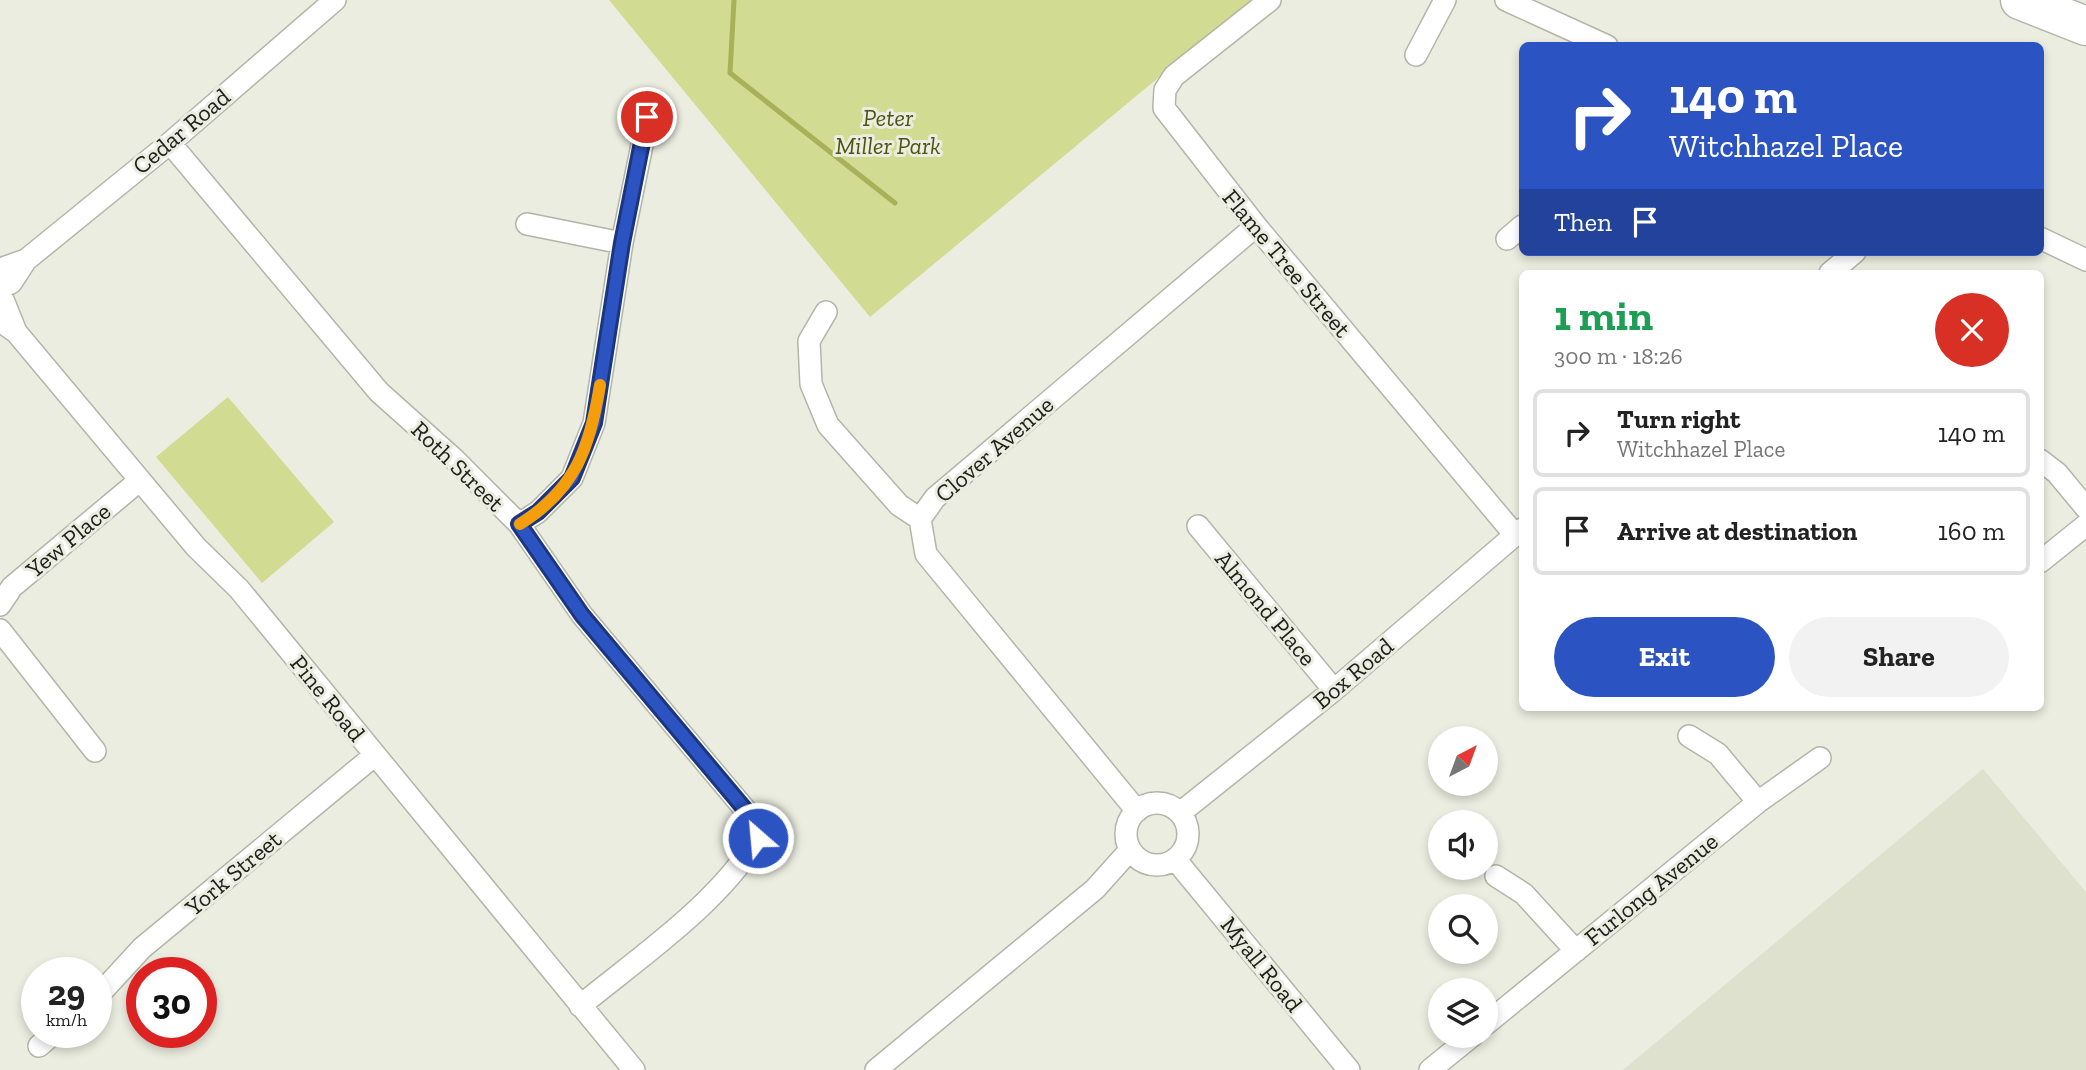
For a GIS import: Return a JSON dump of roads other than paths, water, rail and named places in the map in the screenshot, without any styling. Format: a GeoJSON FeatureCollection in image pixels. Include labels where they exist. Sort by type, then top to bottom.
{"type":"FeatureCollection","features":[{"type":"Feature","properties":{"kind":"highway"},"geometry":{"type":"LineString","coordinates":[[2020,0],[2086,26]]}},
{"type":"Feature","properties":{"kind":"highway"},"geometry":{"type":"LineString","coordinates":[[2041,0],[2086,20]]}},
{"type":"Feature","properties":{"kind":"street","name":"Cedar Road"},"geometry":{"type":"LineString","coordinates":[[4,299],[26,260],[170,143],[335,0]]}},
{"type":"Feature","properties":{"kind":"street","name":"Flame Tree Street"},"geometry":{"type":"LineString","coordinates":[[1270,0],[1174,76],[1165,90],[1164,102],[1172,121],[1256,226],[1518,532]]}},
{"type":"Feature","properties":{"kind":"street"},"geometry":{"type":"LineString","coordinates":[[1416,55],[1445,0]]}},
{"type":"Feature","properties":{"kind":"street"},"geometry":{"type":"LineString","coordinates":[[1506,0],[1598,42]]}},
{"type":"Feature","properties":{"kind":"street"},"geometry":{"type":"LineString","coordinates":[[519,524],[557,495],[572,478],[594,423],[622,243],[651,101]]}},
{"type":"Feature","properties":{"kind":"street","name":"Roth Street"},"geometry":{"type":"LineString","coordinates":[[170,143],[379,392],[519,524],[582,615],[748,813],[758,838],[748,855],[694,913],[580,1006]]}},
{"type":"Feature","properties":{"kind":"street"},"geometry":{"type":"LineString","coordinates":[[527,223],[622,243]]}},
{"type":"Feature","properties":{"kind":"street","name":"Clover Avenue"},"geometry":{"type":"LineString","coordinates":[[1137,811],[926,554],[920,519],[935,498],[1256,226]]}},
{"type":"Feature","properties":{"kind":"street"},"geometry":{"type":"LineString","coordinates":[[2044,241],[2086,260]]}},
{"type":"Feature","properties":{"kind":"street"},"geometry":{"type":"LineString","coordinates":[[1834,270],[1850,256]]}},
{"type":"Feature","properties":{"kind":"street","name":"Pine Road"},"geometry":{"type":"LineString","coordinates":[[4,299],[140,480],[209,562],[239,589],[634,1070]]}},
{"type":"Feature","properties":{"kind":"street"},"geometry":{"type":"LineString","coordinates":[[826,312],[809,341],[810,384],[828,425],[899,505],[920,519]]}},
{"type":"Feature","properties":{"kind":"street"},"geometry":{"type":"LineString","coordinates":[[2044,463],[2057,473],[2086,508]]}},
{"type":"Feature","properties":{"kind":"street","name":"Yew Place"},"geometry":{"type":"LineString","coordinates":[[0,605],[12,587],[140,480]]}},
{"type":"Feature","properties":{"kind":"street"},"geometry":{"type":"LineString","coordinates":[[2044,559],[2086,525]]}},
{"type":"Feature","properties":{"kind":"street","name":"Almond Place"},"geometry":{"type":"LineString","coordinates":[[1198,526],[1334,690]]}},
{"type":"Feature","properties":{"kind":"street","name":"Box Road"},"geometry":{"type":"LineString","coordinates":[[1180,813],[1334,690],[1518,532]]}},
{"type":"Feature","properties":{"kind":"street"},"geometry":{"type":"LineString","coordinates":[[0,630],[95,751]]}},
{"type":"Feature","properties":{"kind":"street"},"geometry":{"type":"LineString","coordinates":[[1689,736],[1718,754],[1758,802]]}},
{"type":"Feature","properties":{"kind":"street","name":"York Street"},"geometry":{"type":"LineString","coordinates":[[112,981],[142,948],[375,755]]}},
{"type":"Feature","properties":{"kind":"street","name":"Furlong Avenue"},"geometry":{"type":"LineString","coordinates":[[1498,1014],[1758,802],[1820,758]]}},
{"type":"Feature","properties":{"kind":"street"},"geometry":{"type":"LineString","coordinates":[[1152,804],[1162,804],[1180,813],[1188,832],[1182,852],[1175,859],[1166,864],[1146,863],[1130,850],[1126,831],[1137,811],[1152,804]]}},
{"type":"Feature","properties":{"kind":"street"},"geometry":{"type":"LineString","coordinates":[[876,1070],[1095,889],[1130,850]]}},
{"type":"Feature","properties":{"kind":"street","name":"Myall Road"},"geometry":{"type":"LineString","coordinates":[[1175,859],[1349,1070]]}},
{"type":"Feature","properties":{"kind":"street"},"geometry":{"type":"LineString","coordinates":[[1498,877],[1524,894],[1576,951]]}},
{"type":"Feature","properties":{"kind":"street"},"geometry":{"type":"LineString","coordinates":[[1430,1070],[1457,1048]]}},
{"type":"Feature","properties":{"kind":"waterway"},"geometry":{"type":"LineString","coordinates":[[734,0],[730,73],[895,203]]}},
{"type":"Feature","properties":{"kind":"park label","name":"Peter Miller Park"},"geometry":{"type":"Point","coordinates":[888,131]}}]}
